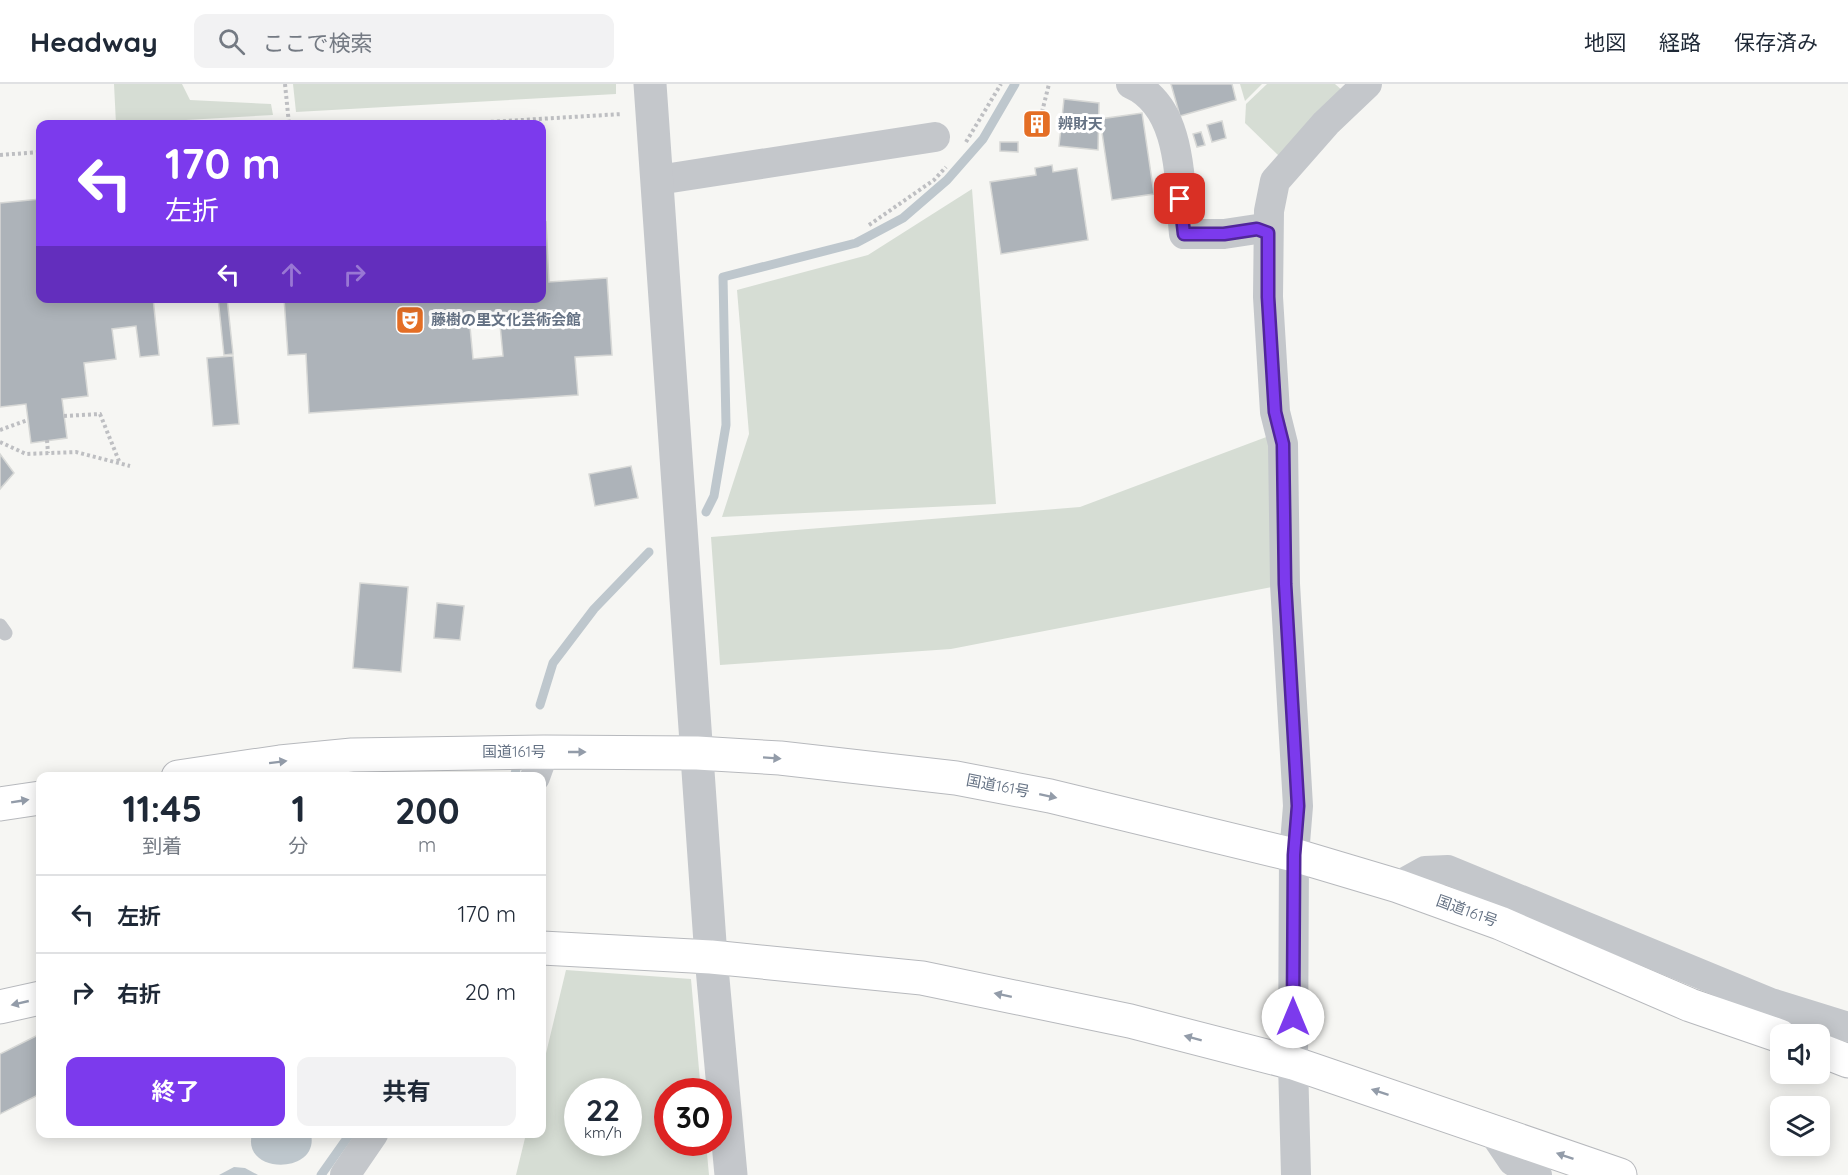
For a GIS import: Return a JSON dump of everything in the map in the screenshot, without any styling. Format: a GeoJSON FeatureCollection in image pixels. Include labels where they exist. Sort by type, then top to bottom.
{"type":"FeatureCollection","features":[{"type":"Feature","properties":{"kind":"highway","name":"国道161号"},"geometry":{"type":"LineString","coordinates":[[212,772],[352,755],[539,765],[697,753],[780,758],[957,778],[1050,796],[1294,855],[1398,886],[1500,923],[1690,1005],[1770,1033]]}},
{"type":"Feature","properties":{"kind":"highway"},"geometry":{"type":"LineString","coordinates":[[0,804],[36,799]]}},
{"type":"Feature","properties":{"kind":"highway"},"geometry":{"type":"LineString","coordinates":[[546,948],[711,957],[922,978],[1130,1021],[1293,1064],[1620,1175]]}},
{"type":"Feature","properties":{"kind":"highway"},"geometry":{"type":"LineString","coordinates":[[0,1007],[36,999]]}},
{"type":"Feature","properties":{"kind":"highway"},"geometry":{"type":"LineString","coordinates":[[1830,1054],[1848,1061]]}},
{"type":"Feature","properties":{"kind":"street"},"geometry":{"type":"LineString","coordinates":[[651,84],[711,957],[731,1175]]}},
{"type":"Feature","properties":{"kind":"street"},"geometry":{"type":"LineString","coordinates":[[1131,84],[1153,99],[1167,121],[1174,147],[1184,234],[1224,234],[1257,229],[1268,233]]}},
{"type":"Feature","properties":{"kind":"street"},"geometry":{"type":"LineString","coordinates":[[1296,1175],[1293,1064],[1294,855],[1298,806],[1285,584],[1283,444],[1275,412],[1268,297],[1269,211],[1275,181],[1326,123],[1367,84]]}},
{"type":"Feature","properties":{"kind":"street"},"geometry":{"type":"LineString","coordinates":[[658,180],[935,137]]}},
{"type":"Feature","properties":{"kind":"street"},"geometry":{"type":"LineString","coordinates":[[1398,886],[1425,871],[1448,870],[1771,1003],[1848,1027]]}},
{"type":"Feature","properties":{"kind":"street"},"geometry":{"type":"LineString","coordinates":[[1492,1130],[1513,1161],[1537,1175]]}},
{"type":"Feature","properties":{"kind":"street"},"geometry":{"type":"LineString","coordinates":[[345,1175],[370,1138]]}},
{"type":"Feature","properties":{"kind":"path"},"geometry":{"type":"LineString","coordinates":[[285,84],[289,120]]}},
{"type":"Feature","properties":{"kind":"path"},"geometry":{"type":"LineString","coordinates":[[1042,112],[1049,84]]}},
{"type":"Feature","properties":{"kind":"path"},"geometry":{"type":"LineString","coordinates":[[519,120],[630,113]]}},
{"type":"Feature","properties":{"kind":"path"},"geometry":{"type":"LineString","coordinates":[[0,155],[36,152]]}},
{"type":"Feature","properties":{"kind":"path"},"geometry":{"type":"LineString","coordinates":[[64,416],[100,414],[119,461]]}},
{"type":"Feature","properties":{"kind":"path"},"geometry":{"type":"LineString","coordinates":[[0,429],[28,420]]}},
{"type":"Feature","properties":{"kind":"path"},"geometry":{"type":"LineString","coordinates":[[47,440],[48,453]]}},
{"type":"Feature","properties":{"kind":"path"},"geometry":{"type":"LineString","coordinates":[[0,442],[26,454],[76,452],[119,461],[130,466]]}},
{"type":"Feature","properties":{"kind":"shaded area"},"geometry":{"type":"Polygon","coordinates":[[[114,84],[182,84],[190,100],[271,104],[273,115],[186,120],[116,120],[114,84]]]}},
{"type":"Feature","properties":{"kind":"shaded area"},"geometry":{"type":"Polygon","coordinates":[[[293,84],[616,84],[616,94],[296,112],[293,84]]]}},
{"type":"Feature","properties":{"kind":"shaded area"},"geometry":{"type":"Polygon","coordinates":[[[1240,84],[1262,84],[1245,101],[1240,84]]]}},
{"type":"Feature","properties":{"kind":"shaded area"},"geometry":{"type":"Polygon","coordinates":[[[1267,84],[1335,84],[1343,91],[1279,156],[1245,123],[1246,104],[1267,84]]]}},
{"type":"Feature","properties":{"kind":"shaded area"},"geometry":{"type":"Polygon","coordinates":[[[972,189],[996,504],[722,517],[749,434],[737,290],[868,255],[972,189]]]}},
{"type":"Feature","properties":{"kind":"shaded area"},"geometry":{"type":"Polygon","coordinates":[[[1269,436],[1272,587],[951,649],[720,665],[711,537],[1080,507],[1269,436]]]}},
{"type":"Feature","properties":{"kind":"shaded area"},"geometry":{"type":"Polygon","coordinates":[[[566,970],[691,979],[700,1078],[654,1078],[654,1156],[707,1156],[709,1175],[516,1175],[525,1138],[546,1138],[546,1053],[566,970]]]}},
{"type":"Feature","properties":{"kind":"shaded area"},"geometry":{"type":"Polygon","coordinates":[[[252,1138],[311,1138],[311,1147],[304,1157],[293,1163],[281,1165],[268,1163],[258,1157],[252,1147],[252,1138]]]}},
{"type":"Feature","properties":{"kind":"shaded area"},"geometry":{"type":"Polygon","coordinates":[[[234,1167],[245,1168],[258,1175],[219,1175],[234,1167]]]}},
{"type":"Feature","properties":{"kind":"building"},"geometry":{"type":"Polygon","coordinates":[[[1171,84],[1232,84],[1236,100],[1180,116],[1171,84]]]}},
{"type":"Feature","properties":{"kind":"building"},"geometry":{"type":"Polygon","coordinates":[[[1064,99],[1099,103],[1098,150],[1059,146],[1064,99]]]}},
{"type":"Feature","properties":{"kind":"building","name":"辨財天"},"geometry":{"type":"Polygon","coordinates":[[[1033,112],[1048,118],[1042,134],[1027,129],[1033,112]]]}},
{"type":"Feature","properties":{"kind":"building"},"geometry":{"type":"Polygon","coordinates":[[[1142,113],[1154,194],[1112,200],[1100,119],[1142,113]]]}},
{"type":"Feature","properties":{"kind":"building"},"geometry":{"type":"Polygon","coordinates":[[[1222,121],[1226,138],[1212,142],[1207,125],[1222,121]]]}},
{"type":"Feature","properties":{"kind":"building"},"geometry":{"type":"Polygon","coordinates":[[[1201,132],[1205,145],[1197,147],[1193,134],[1201,132]]]}},
{"type":"Feature","properties":{"kind":"building"},"geometry":{"type":"Polygon","coordinates":[[[1000,142],[1018,142],[1018,152],[1000,151],[1000,142]]]}},
{"type":"Feature","properties":{"kind":"building"},"geometry":{"type":"Polygon","coordinates":[[[1052,165],[1053,172],[1077,168],[1088,240],[1001,254],[990,182],[1036,175],[1035,168],[1052,165]]]}},
{"type":"Feature","properties":{"kind":"building"},"geometry":{"type":"Polygon","coordinates":[[[36,199],[36,303],[154,303],[159,355],[140,357],[136,326],[112,329],[116,359],[84,363],[88,396],[62,399],[67,438],[31,443],[26,404],[0,407],[0,203],[36,199]]]}},
{"type":"Feature","properties":{"kind":"building"},"geometry":{"type":"Polygon","coordinates":[[[546,222],[549,282],[607,278],[612,355],[575,357],[578,395],[309,413],[306,354],[288,355],[284,303],[546,303],[546,222]],[[499,314],[469,316],[473,359],[503,356],[499,314]]]}},
{"type":"Feature","properties":{"kind":"building"},"geometry":{"type":"Polygon","coordinates":[[[219,303],[228,303],[233,354],[224,355],[219,303]]]}},
{"type":"Feature","properties":{"kind":"building"},"geometry":{"type":"Polygon","coordinates":[[[233,356],[239,424],[213,426],[207,358],[233,356]]]}},
{"type":"Feature","properties":{"kind":"building"},"geometry":{"type":"Polygon","coordinates":[[[0,454],[14,473],[0,489],[0,454]]]}},
{"type":"Feature","properties":{"kind":"building"},"geometry":{"type":"Polygon","coordinates":[[[631,466],[638,498],[595,506],[589,474],[631,466]]]}},
{"type":"Feature","properties":{"kind":"building"},"geometry":{"type":"Polygon","coordinates":[[[360,583],[408,587],[401,672],[353,668],[360,583]]]}},
{"type":"Feature","properties":{"kind":"building"},"geometry":{"type":"Polygon","coordinates":[[[437,603],[464,606],[460,640],[434,638],[437,603]]]}},
{"type":"Feature","properties":{"kind":"building"},"geometry":{"type":"Polygon","coordinates":[[[36,1036],[36,1096],[0,1114],[0,1054],[36,1036]]]}},
{"type":"Feature","properties":{"kind":"waterway"},"geometry":{"type":"LineString","coordinates":[[706,512],[714,496],[726,425],[723,277],[856,243],[903,218],[947,180],[983,139],[1015,84]]}},
{"type":"Feature","properties":{"kind":"waterway"},"geometry":{"type":"LineString","coordinates":[[540,705],[553,663],[594,609],[649,552]]}},
{"type":"Feature","properties":{"kind":"waterway"},"geometry":{"type":"LineString","coordinates":[[321,1175],[347,1138]]}},
{"type":"Feature","properties":{"kind":"place","name":"辨財天"},"geometry":{"type":"Point","coordinates":[1037,124]}},
{"type":"Feature","properties":{"kind":"place","name":"藤樹の里文化芸術会館"},"geometry":{"type":"Point","coordinates":[410,320]}},
{"type":"Feature","properties":{"kind":"route"},"geometry":{"type":"LineString","coordinates":[[1180,199],[1184,234],[1224,234],[1257,229],[1268,233],[1268,297],[1275,412],[1283,444],[1285,584],[1298,806],[1294,855],[1293,1017]]}}]}
